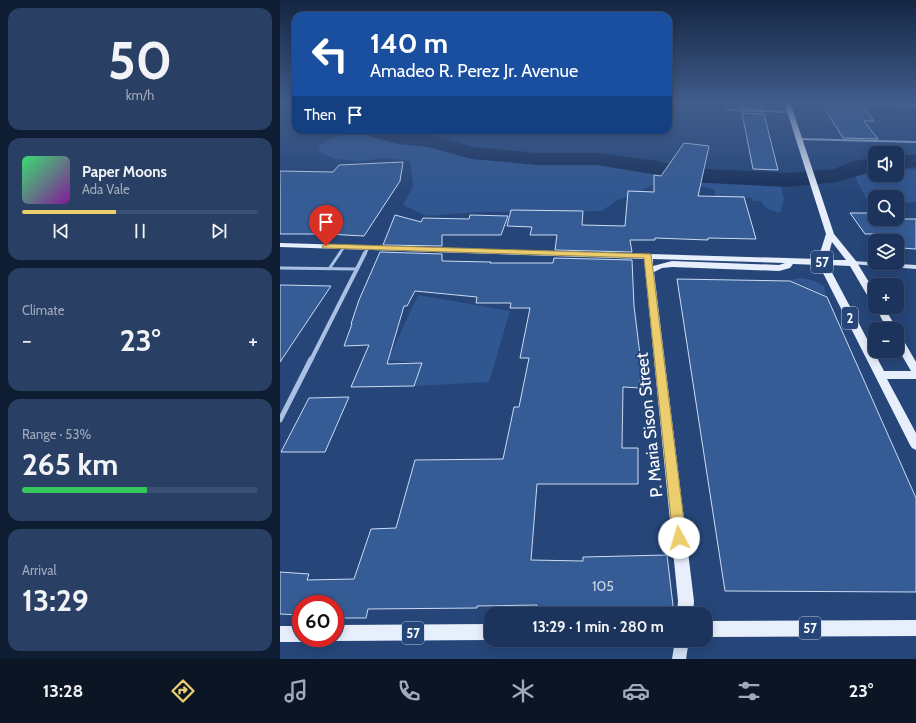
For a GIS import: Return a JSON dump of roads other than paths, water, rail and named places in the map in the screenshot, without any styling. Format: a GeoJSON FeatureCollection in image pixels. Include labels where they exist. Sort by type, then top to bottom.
{"type":"FeatureCollection","features":[{"type":"Feature","properties":{"kind":"main road","name":"2"},"geometry":{"type":"LineString","coordinates":[[797,133],[830,234],[853,263],[868,288]]}},
{"type":"Feature","properties":{"kind":"main road"},"geometry":{"type":"LineString","coordinates":[[822,262],[830,234]]}},
{"type":"Feature","properties":{"kind":"main road","name":"57"},"geometry":{"type":"LineString","coordinates":[[280,245],[853,263]]}},
{"type":"Feature","properties":{"kind":"main road","name":"P. Maria Sison Street"},"geometry":{"type":"LineString","coordinates":[[648,256],[686,607]]}},
{"type":"Feature","properties":{"kind":"main road"},"geometry":{"type":"LineString","coordinates":[[649,271],[660,266],[672,264],[779,268],[787,266],[791,261]]}},
{"type":"Feature","properties":{"kind":"main road","name":"2"},"geometry":{"type":"LineString","coordinates":[[822,262],[916,445]]}},
{"type":"Feature","properties":{"kind":"main road"},"geometry":{"type":"LineString","coordinates":[[853,263],[916,267]]}},
{"type":"Feature","properties":{"kind":"main road"},"geometry":{"type":"LineString","coordinates":[[904,350],[916,371]]}},
{"type":"Feature","properties":{"kind":"main road"},"geometry":{"type":"LineString","coordinates":[[879,375],[916,375]]}},
{"type":"Feature","properties":{"kind":"main road","name":"57"},"geometry":{"type":"LineString","coordinates":[[712,629],[916,628]]}},
{"type":"Feature","properties":{"kind":"main road","name":"57"},"geometry":{"type":"LineString","coordinates":[[344,633],[484,632]]}},
{"type":"Feature","properties":{"kind":"main road"},"geometry":{"type":"LineString","coordinates":[[280,634],[292,634]]}},
{"type":"Feature","properties":{"kind":"main road"},"geometry":{"type":"LineString","coordinates":[[679,659],[681,647]]}},
{"type":"Feature","properties":{"kind":"street"},"geometry":{"type":"LineString","coordinates":[[280,420],[368,247]]}},
{"type":"Feature","properties":{"kind":"lane"},"geometry":{"type":"LineString","coordinates":[[799,139],[916,142]]}},
{"type":"Feature","properties":{"kind":"lane"},"geometry":{"type":"LineString","coordinates":[[329,269],[344,247]]}},
{"type":"Feature","properties":{"kind":"lane"},"geometry":{"type":"LineString","coordinates":[[280,268],[356,269]]}},
{"type":"Feature","properties":{"kind":"waterway"},"geometry":{"type":"LineString","coordinates":[[383,134],[398,138],[430,141],[472,153],[537,159],[597,159],[658,168],[687,175],[788,180],[837,175],[868,165]]}},
{"type":"Feature","properties":{"kind":"waterway"},"geometry":{"type":"LineString","coordinates":[[904,162],[916,161]]}}]}
